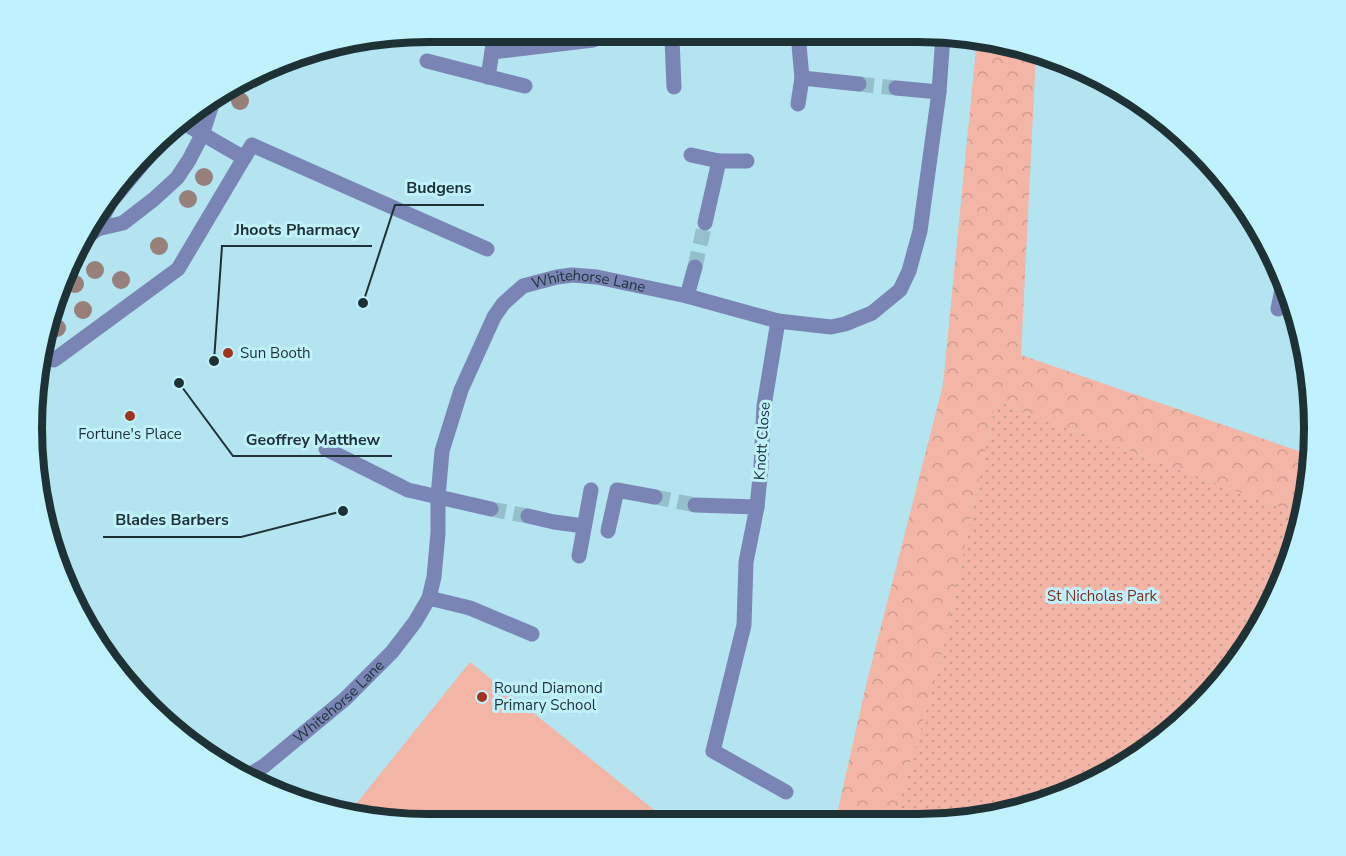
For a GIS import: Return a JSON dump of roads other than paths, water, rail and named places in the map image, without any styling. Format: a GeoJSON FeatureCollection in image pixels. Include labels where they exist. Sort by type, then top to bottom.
{"type":"FeatureCollection","features":[{"type":"Feature","properties":{"kind":"street"},"geometry":{"type":"LineString","coordinates":[[488,77],[494,42]]}},
{"type":"Feature","properties":{"kind":"street"},"geometry":{"type":"LineString","coordinates":[[492,52],[576,42]]}},
{"type":"Feature","properties":{"kind":"street"},"geometry":{"type":"LineString","coordinates":[[672,42],[674,87]]}},
{"type":"Feature","properties":{"kind":"street","name":"Whitehorse Lane"},"geometry":{"type":"LineString","coordinates":[[254,772],[345,699],[392,652],[415,622],[429,598],[434,577],[438,533],[442,451],[461,390],[494,317],[513,294],[523,286],[572,275],[597,277],[687,296],[778,321],[831,327],[872,313],[900,290],[909,271],[920,231],[939,92],[942,43]]}},
{"type":"Feature","properties":{"kind":"street"},"geometry":{"type":"LineString","coordinates":[[798,104],[802,78],[799,45]]}},
{"type":"Feature","properties":{"kind":"street"},"geometry":{"type":"LineString","coordinates":[[427,61],[525,87]]}},
{"type":"Feature","properties":{"kind":"street"},"geometry":{"type":"LineString","coordinates":[[802,78],[859,84]]}},
{"type":"Feature","properties":{"kind":"street"},"geometry":{"type":"LineString","coordinates":[[896,88],[939,92]]}},
{"type":"Feature","properties":{"kind":"street"},"geometry":{"type":"LineString","coordinates":[[96,232],[123,223],[177,178],[202,135],[210,110]]}},
{"type":"Feature","properties":{"kind":"street"},"geometry":{"type":"LineString","coordinates":[[188,126],[244,158]]}},
{"type":"Feature","properties":{"kind":"street"},"geometry":{"type":"LineString","coordinates":[[54,360],[178,269],[252,145],[487,249]]}},
{"type":"Feature","properties":{"kind":"street"},"geometry":{"type":"LineString","coordinates":[[691,154],[719,161],[747,161]]}},
{"type":"Feature","properties":{"kind":"street"},"geometry":{"type":"LineString","coordinates":[[705,223],[719,161]]}},
{"type":"Feature","properties":{"kind":"street"},"geometry":{"type":"LineString","coordinates":[[687,296],[695,267]]}},
{"type":"Feature","properties":{"kind":"street"},"geometry":{"type":"LineString","coordinates":[[1278,309],[1281,295]]}},
{"type":"Feature","properties":{"kind":"street","name":"Knott Close"},"geometry":{"type":"LineString","coordinates":[[778,321],[764,406],[757,507],[746,562],[744,625],[713,751],[786,792]]}},
{"type":"Feature","properties":{"kind":"street"},"geometry":{"type":"LineString","coordinates":[[326,449],[408,490],[491,509]]}},
{"type":"Feature","properties":{"kind":"street"},"geometry":{"type":"LineString","coordinates":[[579,556],[591,490]]}},
{"type":"Feature","properties":{"kind":"street"},"geometry":{"type":"LineString","coordinates":[[608,531],[617,490],[655,497]]}},
{"type":"Feature","properties":{"kind":"street"},"geometry":{"type":"LineString","coordinates":[[695,505],[757,507]]}},
{"type":"Feature","properties":{"kind":"street"},"geometry":{"type":"LineString","coordinates":[[528,516],[584,526]]}},
{"type":"Feature","properties":{"kind":"street"},"geometry":{"type":"LineString","coordinates":[[429,598],[470,608],[532,634]]}},
{"type":"Feature","properties":{"kind":"tunnel"},"geometry":{"type":"LineString","coordinates":[[859,84],[896,88]]}},
{"type":"Feature","properties":{"kind":"tunnel"},"geometry":{"type":"LineString","coordinates":[[695,267],[705,223]]}},
{"type":"Feature","properties":{"kind":"tunnel"},"geometry":{"type":"LineString","coordinates":[[655,497],[695,505]]}},
{"type":"Feature","properties":{"kind":"tunnel"},"geometry":{"type":"LineString","coordinates":[[491,509],[528,516]]}},
{"type":"Feature","properties":{"kind":"place","name":"Budgens"},"geometry":{"type":"Point","coordinates":[363,303]}},
{"type":"Feature","properties":{"kind":"place","name":"Sun Booth"},"geometry":{"type":"Point","coordinates":[228,353]}},
{"type":"Feature","properties":{"kind":"place","name":"Jhoots Pharmacy"},"geometry":{"type":"Point","coordinates":[214,361]}},
{"type":"Feature","properties":{"kind":"place","name":"Geoffrey Matthew"},"geometry":{"type":"Point","coordinates":[179,383]}},
{"type":"Feature","properties":{"kind":"place","name":"Fortune's Place"},"geometry":{"type":"Point","coordinates":[130,416]}},
{"type":"Feature","properties":{"kind":"place","name":"Blades Barbers"},"geometry":{"type":"Point","coordinates":[343,511]}},
{"type":"Feature","properties":{"kind":"place","name":"Round Diamond Primary School"},"geometry":{"type":"Point","coordinates":[482,697]}},
{"type":"Feature","properties":{"kind":"park label","name":"St Nicholas Park"},"geometry":{"type":"Point","coordinates":[1102,596]}}]}
